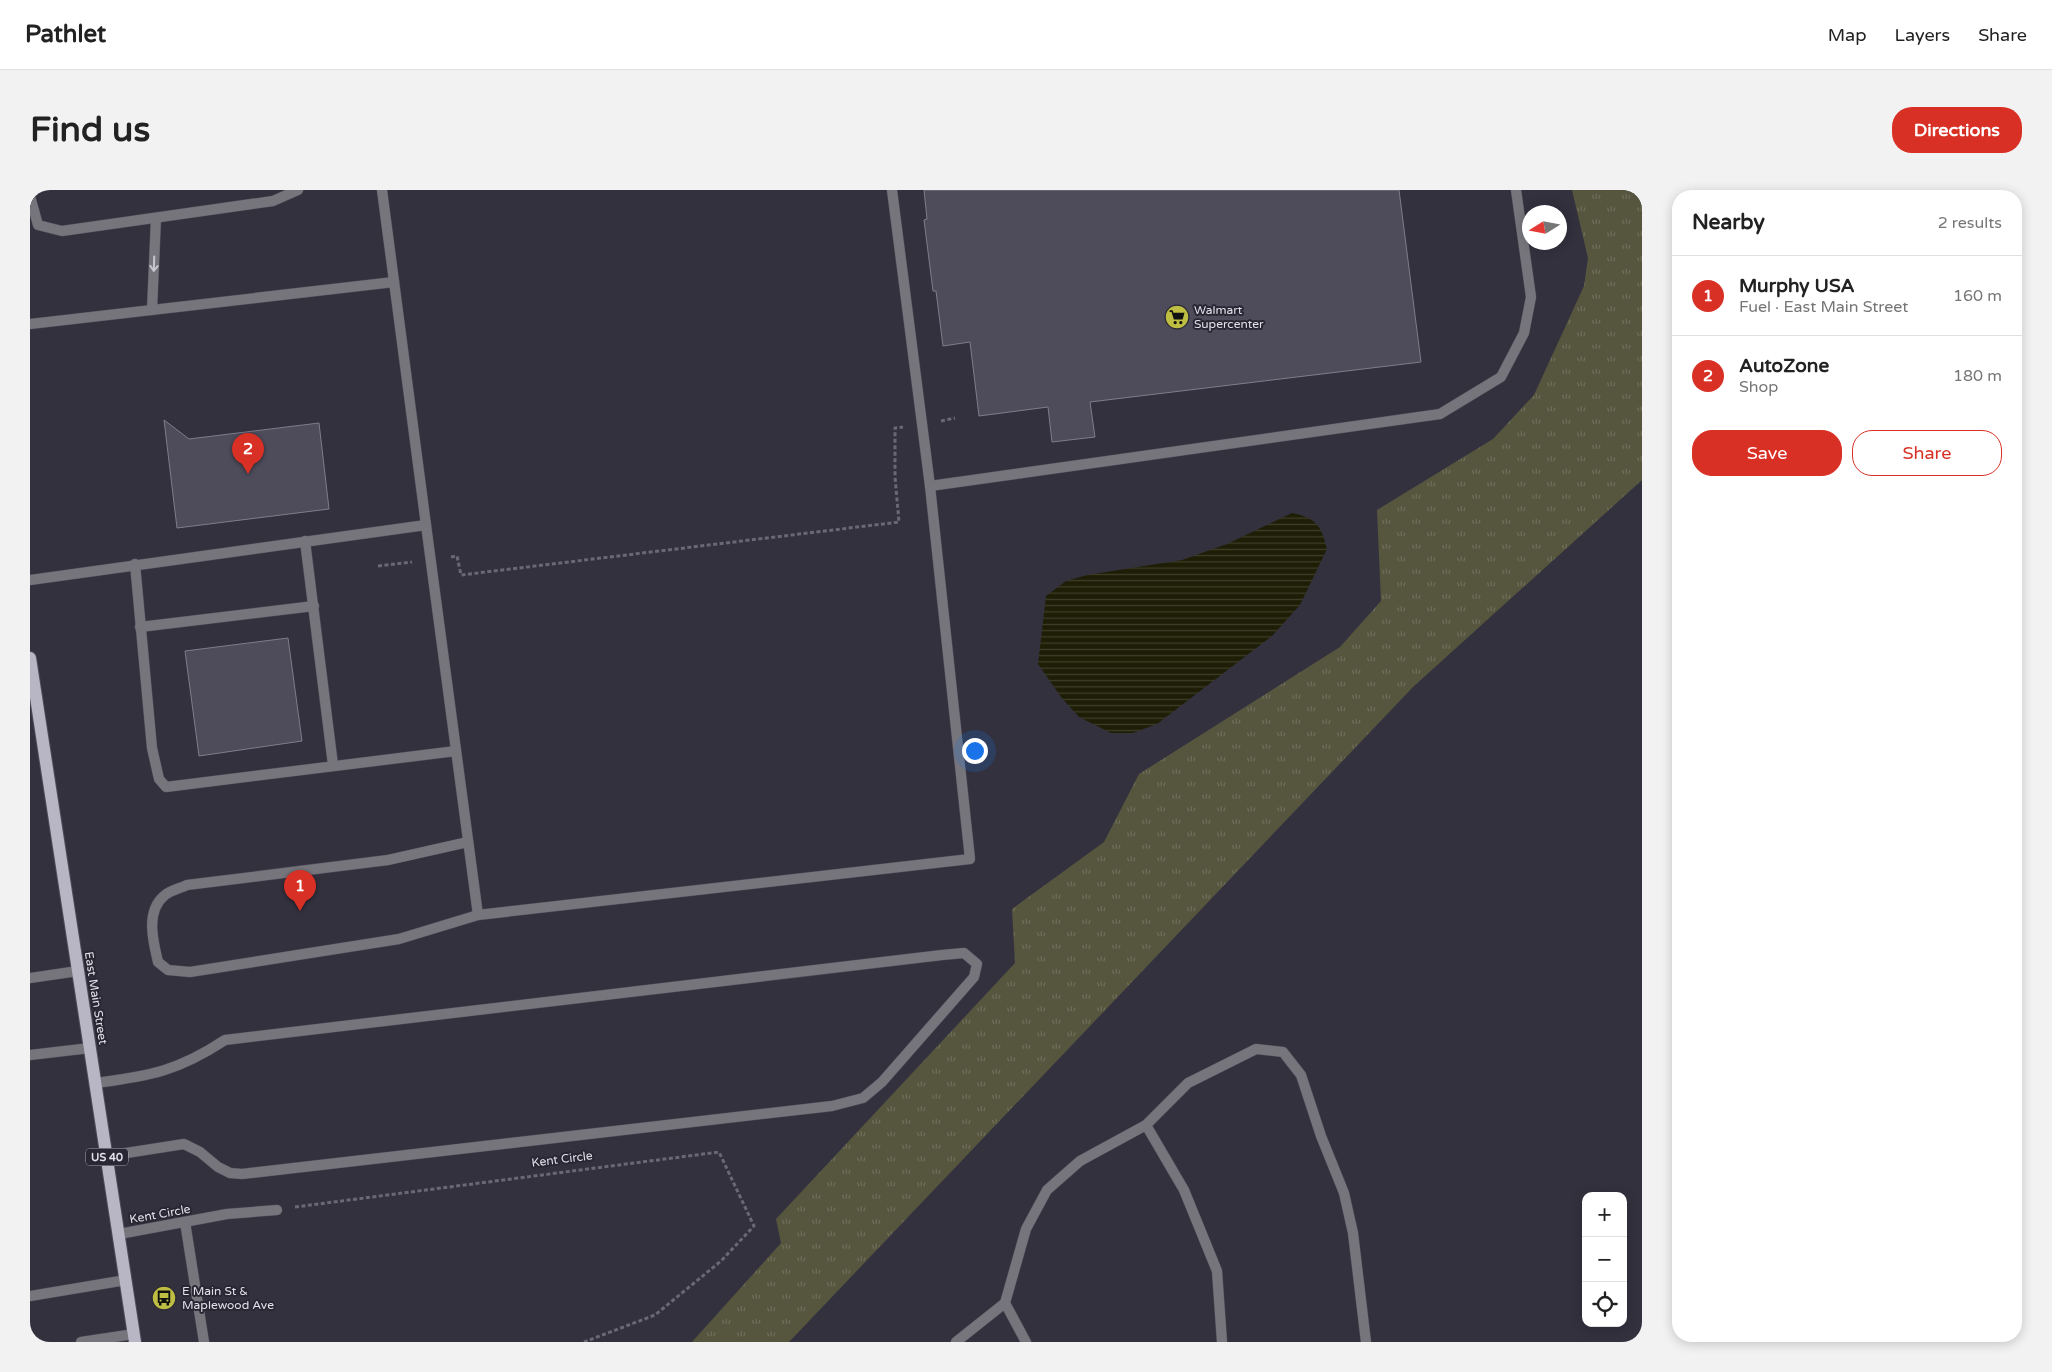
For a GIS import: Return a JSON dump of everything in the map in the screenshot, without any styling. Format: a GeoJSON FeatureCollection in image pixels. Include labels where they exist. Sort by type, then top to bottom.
{"type":"FeatureCollection","features":[{"type":"Feature","properties":{"kind":"main road","name":"East Main Street"},"geometry":{"type":"LineString","coordinates":[[30,658],[135,1338]]}},
{"type":"Feature","properties":{"kind":"lane"},"geometry":{"type":"LineString","coordinates":[[30,196],[38,225],[62,231],[272,202],[298,190]]}},
{"type":"Feature","properties":{"kind":"lane"},"geometry":{"type":"LineString","coordinates":[[382,190],[478,915]]}},
{"type":"Feature","properties":{"kind":"lane"},"geometry":{"type":"LineString","coordinates":[[468,842],[388,860],[187,885],[166,894],[155,906],[153,942],[158,962],[168,970],[190,972],[399,938],[478,915],[970,859],[923,424],[892,190]]}},
{"type":"Feature","properties":{"kind":"lane"},"geometry":{"type":"LineString","coordinates":[[930,486],[1440,414],[1501,376],[1524,333],[1530,297],[1516,190]]}},
{"type":"Feature","properties":{"kind":"lane"},"geometry":{"type":"LineString","coordinates":[[152,310],[156,218]]}},
{"type":"Feature","properties":{"kind":"lane"},"geometry":{"type":"LineString","coordinates":[[30,324],[394,282]]}},
{"type":"Feature","properties":{"kind":"lane"},"geometry":{"type":"LineString","coordinates":[[30,580],[426,525]]}},
{"type":"Feature","properties":{"kind":"lane"},"geometry":{"type":"LineString","coordinates":[[305,541],[333,766]]}},
{"type":"Feature","properties":{"kind":"lane"},"geometry":{"type":"LineString","coordinates":[[135,564],[152,748],[159,779],[166,787],[456,751]]}},
{"type":"Feature","properties":{"kind":"lane"},"geometry":{"type":"LineString","coordinates":[[140,627],[314,606]]}},
{"type":"Feature","properties":{"kind":"lane"},"geometry":{"type":"LineString","coordinates":[[96,1084],[152,1076],[204,1054],[225,1040],[942,954],[964,953],[977,964],[974,977],[882,1082],[863,1098],[832,1106],[242,1174],[230,1173],[218,1167],[200,1152],[184,1144],[107,1156]]}},
{"type":"Feature","properties":{"kind":"lane"},"geometry":{"type":"LineString","coordinates":[[30,978],[78,971]]}},
{"type":"Feature","properties":{"kind":"lane"},"geometry":{"type":"LineString","coordinates":[[30,1055],[90,1048]]}},
{"type":"Feature","properties":{"kind":"lane"},"geometry":{"type":"LineString","coordinates":[[956,1342],[1005,1303],[1026,1229],[1047,1190],[1080,1161],[1146,1125],[1188,1082],[1256,1049],[1283,1052],[1301,1074],[1321,1136],[1344,1193],[1353,1233],[1366,1342]]}},
{"type":"Feature","properties":{"kind":"lane"},"geometry":{"type":"LineString","coordinates":[[1146,1125],[1184,1190],[1217,1271],[1222,1342]]}},
{"type":"Feature","properties":{"kind":"lane","name":"Kent Circle"},"geometry":{"type":"LineString","coordinates":[[119,1234],[227,1214],[277,1210]]}},
{"type":"Feature","properties":{"kind":"lane"},"geometry":{"type":"LineString","coordinates":[[185,1222],[204,1342]]}},
{"type":"Feature","properties":{"kind":"lane"},"geometry":{"type":"LineString","coordinates":[[30,1296],[126,1280]]}},
{"type":"Feature","properties":{"kind":"lane"},"geometry":{"type":"LineString","coordinates":[[1005,1303],[1026,1342]]}},
{"type":"Feature","properties":{"kind":"lane"},"geometry":{"type":"LineString","coordinates":[[80,1342],[135,1338]]}},
{"type":"Feature","properties":{"kind":"path"},"geometry":{"type":"LineString","coordinates":[[378,566],[457,556],[461,575],[899,522],[895,477],[895,428],[955,418]]}},
{"type":"Feature","properties":{"kind":"path","name":"Kent Circle"},"geometry":{"type":"LineString","coordinates":[[277,1210],[719,1152],[754,1226],[721,1261],[655,1315],[584,1342]]}},
{"type":"Feature","properties":{"kind":"green space"},"geometry":{"type":"Polygon","coordinates":[[[1572,190],[1642,190],[1642,480],[1413,687],[789,1342],[692,1342],[781,1243],[776,1219],[1015,963],[1012,909],[1104,842],[1139,774],[1340,647],[1381,601],[1377,510],[1493,439],[1534,395],[1584,286],[1588,258],[1572,190]]]}},
{"type":"Feature","properties":{"kind":"shaded area"},"geometry":{"type":"Polygon","coordinates":[[[1292,513],[1317,524],[1323,534],[1327,549],[1300,605],[1272,636],[1157,724],[1133,733],[1111,733],[1079,717],[1061,697],[1038,664],[1046,596],[1066,581],[1087,575],[1182,560],[1227,544],[1292,513]]]}},
{"type":"Feature","properties":{"kind":"building","name":"Walmart Supercenter"},"geometry":{"type":"Polygon","coordinates":[[[924,190],[1399,190],[1421,362],[1090,402],[1095,437],[1052,442],[1048,407],[979,416],[970,342],[943,346],[936,291],[933,291],[924,220],[927,219],[924,190]]]}},
{"type":"Feature","properties":{"kind":"building"},"geometry":{"type":"Polygon","coordinates":[[[164,420],[189,439],[319,423],[329,509],[177,528],[164,420]]]}},
{"type":"Feature","properties":{"kind":"building"},"geometry":{"type":"Polygon","coordinates":[[[288,638],[302,741],[199,756],[185,651],[288,638]]]}},
{"type":"Feature","properties":{"kind":"place","name":"Walmart Supercenter"},"geometry":{"type":"Point","coordinates":[1177,317]}},
{"type":"Feature","properties":{"kind":"place","name":"AutoZone"},"geometry":{"type":"Point","coordinates":[248,474]}},
{"type":"Feature","properties":{"kind":"place","name":"Murphy USA"},"geometry":{"type":"Point","coordinates":[300,911]}},
{"type":"Feature","properties":{"kind":"place","name":"E Main St & Maplewood Ave"},"geometry":{"type":"Point","coordinates":[164,1298]}}]}
